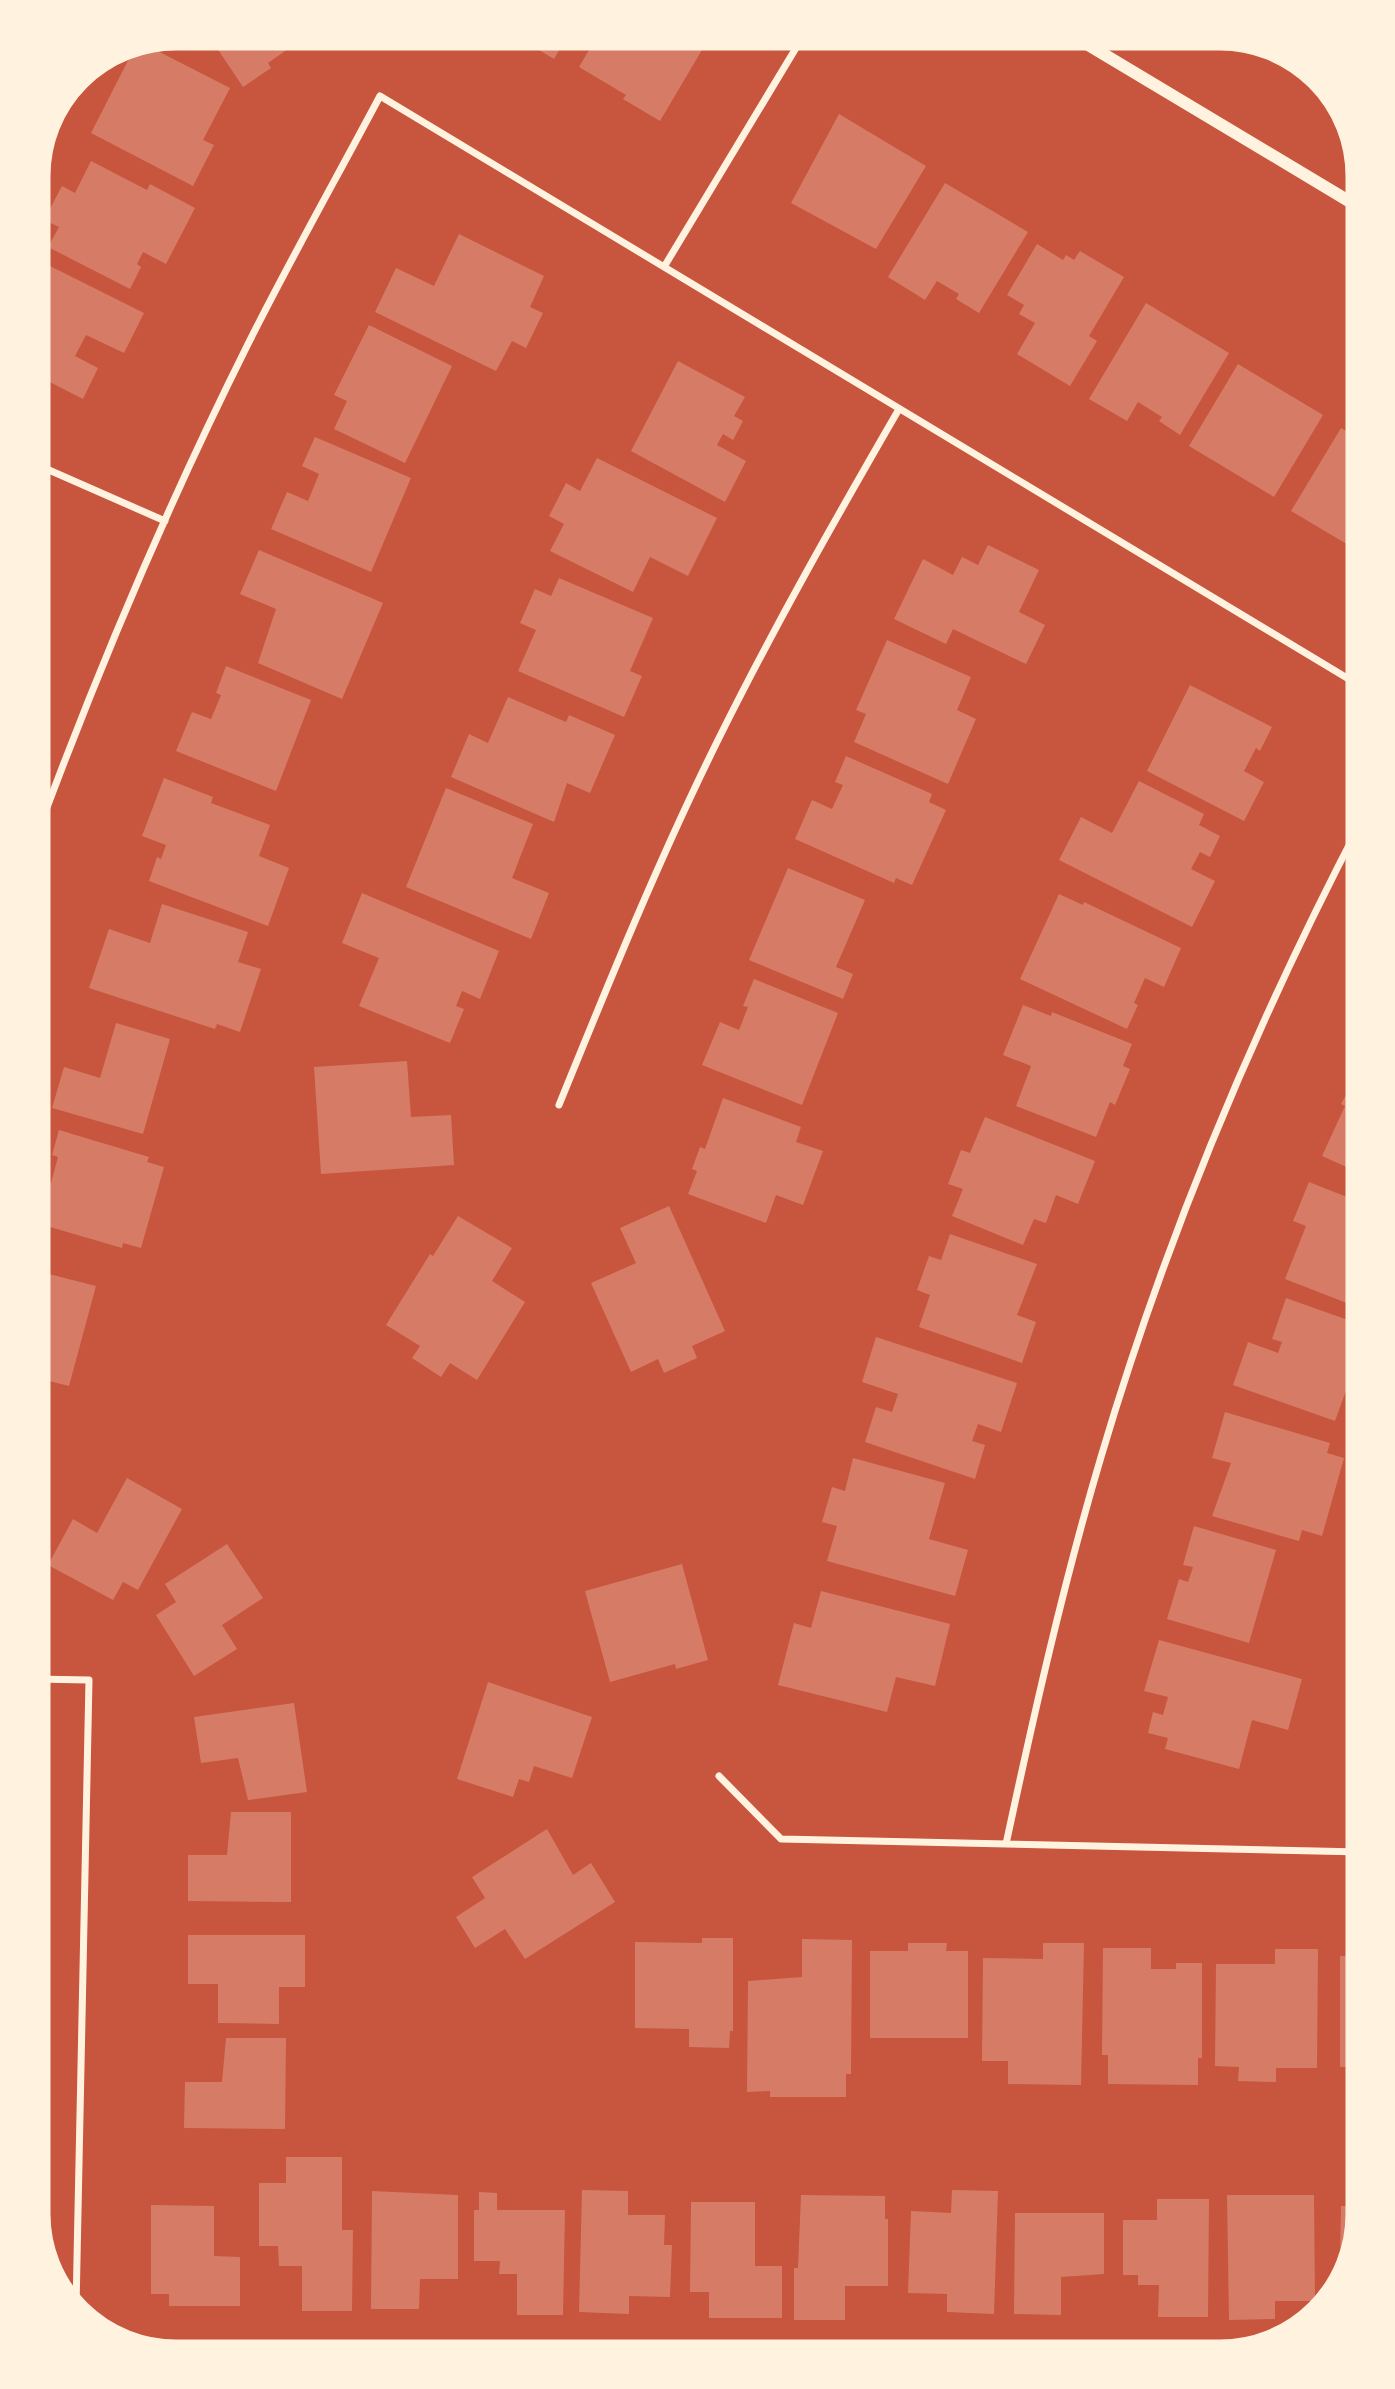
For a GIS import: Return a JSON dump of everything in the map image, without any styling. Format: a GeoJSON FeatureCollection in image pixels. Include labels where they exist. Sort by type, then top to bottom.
{"type":"FeatureCollection","features":[{"type":"Feature","properties":{"kind":"street"},"geometry":{"type":"LineString","coordinates":[[664,267],[797,46]]}},
{"type":"Feature","properties":{"kind":"street"},"geometry":{"type":"LineString","coordinates":[[1090,46],[1350,202]]}},
{"type":"Feature","properties":{"kind":"street"},"geometry":{"type":"LineString","coordinates":[[46,812],[97,681],[165,521],[248,344],[380,96],[1350,680]]}},
{"type":"Feature","properties":{"kind":"street"},"geometry":{"type":"LineString","coordinates":[[559,1105],[621,951],[717,743],[786,607],[899,409]]}},
{"type":"Feature","properties":{"kind":"street"},"geometry":{"type":"LineString","coordinates":[[46,469],[165,521]]}},
{"type":"Feature","properties":{"kind":"street"},"geometry":{"type":"LineString","coordinates":[[1006,1844],[1048,1649],[1091,1494],[1165,1265],[1238,1079],[1322,897],[1350,843]]}},
{"type":"Feature","properties":{"kind":"street"},"geometry":{"type":"LineString","coordinates":[[46,1679],[89,1680],[76,2297]]}},
{"type":"Feature","properties":{"kind":"street"},"geometry":{"type":"LineString","coordinates":[[719,1776],[781,1839],[1350,1852]]}},
{"type":"Feature","properties":{"kind":"path"},"geometry":{"type":"LineString","coordinates":[[1263,53],[1303,76]]}},
{"type":"Feature","properties":{"kind":"building"},"geometry":{"type":"Polygon","coordinates":[[[216,46],[292,46],[268,63],[271,68],[243,87],[216,46]]]}},
{"type":"Feature","properties":{"kind":"building"},"geometry":{"type":"Polygon","coordinates":[[[532,46],[562,46],[554,59],[532,46]]]}},
{"type":"Feature","properties":{"kind":"building"},"geometry":{"type":"Polygon","coordinates":[[[591,46],[704,46],[660,121],[623,99],[626,95],[579,67],[591,46]]]}},
{"type":"Feature","properties":{"kind":"building"},"geometry":{"type":"Polygon","coordinates":[[[152,48],[230,88],[203,140],[214,145],[193,186],[91,133],[134,52],[152,48]]]}},
{"type":"Feature","properties":{"kind":"building"},"geometry":{"type":"Polygon","coordinates":[[[839,114],[926,166],[876,249],[791,203],[839,114]]]}},
{"type":"Feature","properties":{"kind":"building"},"geometry":{"type":"Polygon","coordinates":[[[91,161],[147,190],[150,184],[195,208],[166,264],[143,252],[137,264],[141,267],[130,289],[48,247],[59,227],[46,221],[46,216],[62,186],[75,193],[91,161]]]}},
{"type":"Feature","properties":{"kind":"building"},"geometry":{"type":"Polygon","coordinates":[[[945,183],[1028,232],[979,313],[956,299],[959,294],[937,281],[925,300],[888,277],[945,183]]]}},
{"type":"Feature","properties":{"kind":"building"},"geometry":{"type":"Polygon","coordinates":[[[459,234],[544,276],[530,307],[543,313],[526,348],[512,341],[496,371],[375,312],[396,268],[434,286],[459,234]]]}},
{"type":"Feature","properties":{"kind":"building"},"geometry":{"type":"Polygon","coordinates":[[[1037,244],[1063,260],[1066,255],[1074,260],[1080,251],[1124,277],[1089,336],[1097,341],[1070,386],[1017,354],[1035,323],[1019,314],[1024,305],[1007,295],[1037,244]]]}},
{"type":"Feature","properties":{"kind":"building"},"geometry":{"type":"Polygon","coordinates":[[[46,264],[144,313],[124,353],[86,335],[75,356],[98,368],[83,399],[46,380],[46,264]]]}},
{"type":"Feature","properties":{"kind":"building"},"geometry":{"type":"Polygon","coordinates":[[[1146,303],[1229,353],[1180,435],[1159,421],[1162,417],[1138,402],[1127,421],[1089,399],[1146,303]]]}},
{"type":"Feature","properties":{"kind":"building"},"geometry":{"type":"Polygon","coordinates":[[[369,325],[452,366],[405,463],[334,429],[347,401],[334,395],[369,325]]]}},
{"type":"Feature","properties":{"kind":"building"},"geometry":{"type":"Polygon","coordinates":[[[678,361],[745,397],[734,416],[743,421],[733,440],[723,434],[717,445],[746,461],[725,502],[631,451],[678,361]]]}},
{"type":"Feature","properties":{"kind":"building"},"geometry":{"type":"Polygon","coordinates":[[[1238,364],[1323,415],[1274,497],[1189,446],[1238,364]]]}},
{"type":"Feature","properties":{"kind":"building"},"geometry":{"type":"Polygon","coordinates":[[[1341,428],[1350,433],[1350,546],[1291,511],[1341,428]]]}},
{"type":"Feature","properties":{"kind":"building"},"geometry":{"type":"Polygon","coordinates":[[[315,437],[411,478],[371,572],[271,529],[287,492],[308,501],[319,474],[302,466],[315,437]]]}},
{"type":"Feature","properties":{"kind":"building"},"geometry":{"type":"Polygon","coordinates":[[[597,458],[717,518],[688,576],[650,557],[633,592],[550,551],[564,524],[549,516],[566,483],[580,491],[597,458]]]}},
{"type":"Feature","properties":{"kind":"building"},"geometry":{"type":"Polygon","coordinates":[[[988,545],[1039,570],[1019,612],[1045,625],[1026,664],[953,629],[946,644],[894,619],[923,559],[953,575],[962,557],[978,565],[988,545]]]}},
{"type":"Feature","properties":{"kind":"building"},"geometry":{"type":"Polygon","coordinates":[[[259,550],[383,603],[342,699],[258,663],[276,609],[240,594],[259,550]]]}},
{"type":"Feature","properties":{"kind":"building"},"geometry":{"type":"Polygon","coordinates":[[[559,578],[653,618],[630,671],[642,676],[624,717],[518,671],[536,630],[520,623],[535,589],[551,596],[559,578]]]}},
{"type":"Feature","properties":{"kind":"building"},"geometry":{"type":"Polygon","coordinates":[[[887,640],[971,677],[957,710],[976,719],[948,784],[854,742],[866,714],[856,710],[887,640]]]}},
{"type":"Feature","properties":{"kind":"building"},"geometry":{"type":"Polygon","coordinates":[[[226,666],[311,700],[276,791],[176,751],[192,712],[211,719],[221,695],[216,693],[226,666]]]}},
{"type":"Feature","properties":{"kind":"building"},"geometry":{"type":"Polygon","coordinates":[[[1190,685],[1272,727],[1260,751],[1256,748],[1244,771],[1264,782],[1244,821],[1147,771],[1190,685]]]}},
{"type":"Feature","properties":{"kind":"building"},"geometry":{"type":"Polygon","coordinates":[[[508,697],[566,722],[569,715],[615,735],[590,793],[567,783],[554,822],[451,777],[469,734],[488,743],[508,697]]]}},
{"type":"Feature","properties":{"kind":"building"},"geometry":{"type":"Polygon","coordinates":[[[846,756],[932,794],[929,802],[946,810],[912,885],[896,878],[894,883],[795,839],[812,800],[832,809],[843,785],[835,782],[846,756]]]}},
{"type":"Feature","properties":{"kind":"building"},"geometry":{"type":"Polygon","coordinates":[[[164,778],[213,797],[211,803],[270,825],[259,856],[289,868],[268,926],[149,881],[157,857],[161,859],[166,845],[142,836],[164,778]]]}},
{"type":"Feature","properties":{"kind":"building"},"geometry":{"type":"Polygon","coordinates":[[[1139,781],[1204,814],[1199,825],[1220,836],[1210,857],[1200,852],[1191,869],[1215,881],[1192,927],[1059,860],[1081,817],[1112,833],[1139,781]]]}},
{"type":"Feature","properties":{"kind":"building"},"geometry":{"type":"Polygon","coordinates":[[[446,788],[533,824],[512,878],[549,893],[531,939],[406,887],[446,788]]]}},
{"type":"Feature","properties":{"kind":"building"},"geometry":{"type":"Polygon","coordinates":[[[788,868],[865,900],[836,967],[853,974],[843,999],[749,960],[788,868]]]}},
{"type":"Feature","properties":{"kind":"building"},"geometry":{"type":"Polygon","coordinates":[[[362,893],[499,951],[480,999],[462,991],[456,1006],[464,1009],[450,1043],[359,1006],[379,958],[342,943],[362,893]]]}},
{"type":"Feature","properties":{"kind":"building"},"geometry":{"type":"Polygon","coordinates":[[[1059,894],[1083,905],[1084,902],[1181,948],[1164,987],[1145,978],[1134,1003],[1138,1005],[1127,1029],[1020,979],[1059,894]]]}},
{"type":"Feature","properties":{"kind":"building"},"geometry":{"type":"Polygon","coordinates":[[[162,904],[248,932],[238,962],[261,969],[240,1032],[217,1024],[215,1029],[89,988],[109,929],[150,943],[162,904]]]}},
{"type":"Feature","properties":{"kind":"building"},"geometry":{"type":"Polygon","coordinates":[[[754,979],[838,1013],[802,1105],[702,1065],[720,1022],[739,1030],[748,1007],[743,1006],[754,979]]]}},
{"type":"Feature","properties":{"kind":"building"},"geometry":{"type":"Polygon","coordinates":[[[1023,1005],[1051,1016],[1052,1012],[1132,1044],[1123,1066],[1130,1069],[1115,1105],[1110,1102],[1096,1137],[1016,1106],[1031,1066],[1003,1055],[1023,1005]]]}},
{"type":"Feature","properties":{"kind":"building"},"geometry":{"type":"Polygon","coordinates":[[[116,1023],[170,1039],[143,1134],[52,1108],[64,1067],[100,1078],[116,1023]]]}},
{"type":"Feature","properties":{"kind":"building"},"geometry":{"type":"Polygon","coordinates":[[[407,1061],[411,1117],[451,1115],[454,1165],[321,1174],[314,1067],[407,1061]]]}},
{"type":"Feature","properties":{"kind":"building"},"geometry":{"type":"Polygon","coordinates":[[[1350,1088],[1350,1169],[1322,1156],[1345,1106],[1341,1104],[1350,1088]]]}},
{"type":"Feature","properties":{"kind":"building"},"geometry":{"type":"Polygon","coordinates":[[[723,1098],[801,1127],[796,1142],[823,1151],[803,1205],[776,1195],[766,1223],[688,1194],[697,1171],[692,1169],[700,1147],[705,1149],[723,1098]]]}},
{"type":"Feature","properties":{"kind":"building"},"geometry":{"type":"Polygon","coordinates":[[[985,1117],[1095,1161],[1078,1204],[1056,1195],[1046,1223],[1034,1219],[1023,1245],[952,1216],[963,1189],[948,1184],[961,1150],[970,1153],[985,1117]]]}},
{"type":"Feature","properties":{"kind":"building"},"geometry":{"type":"Polygon","coordinates":[[[59,1130],[149,1157],[147,1162],[164,1167],[141,1248],[123,1243],[122,1248],[46,1226],[46,1182],[51,1183],[58,1157],[52,1155],[59,1130]]]}},
{"type":"Feature","properties":{"kind":"building"},"geometry":{"type":"Polygon","coordinates":[[[1309,1182],[1350,1198],[1350,1304],[1285,1279],[1306,1226],[1293,1221],[1309,1182]]]}},
{"type":"Feature","properties":{"kind":"building"},"geometry":{"type":"Polygon","coordinates":[[[669,1206],[725,1331],[692,1346],[697,1358],[664,1373],[658,1359],[631,1372],[591,1283],[636,1263],[620,1228],[669,1206]]]}},
{"type":"Feature","properties":{"kind":"building"},"geometry":{"type":"Polygon","coordinates":[[[458,1216],[512,1248],[492,1281],[525,1302],[477,1380],[450,1363],[441,1377],[412,1358],[420,1346],[386,1325],[430,1254],[433,1256],[458,1216]]]}},
{"type":"Feature","properties":{"kind":"building"},"geometry":{"type":"Polygon","coordinates":[[[950,1234],[1037,1264],[1017,1315],[1036,1322],[1022,1363],[919,1327],[930,1295],[917,1290],[929,1256],[941,1260],[950,1234]]]}},
{"type":"Feature","properties":{"kind":"building"},"geometry":{"type":"Polygon","coordinates":[[[49,1274],[96,1286],[69,1386],[46,1380],[46,1277],[49,1274]]]}},
{"type":"Feature","properties":{"kind":"building"},"geometry":{"type":"Polygon","coordinates":[[[1286,1298],[1350,1321],[1350,1380],[1335,1421],[1233,1385],[1248,1342],[1278,1353],[1282,1342],[1272,1339],[1286,1298]]]}},
{"type":"Feature","properties":{"kind":"building"},"geometry":{"type":"Polygon","coordinates":[[[876,1337],[1017,1383],[1001,1432],[978,1424],[972,1441],[985,1445],[975,1479],[865,1442],[876,1407],[892,1412],[898,1394],[862,1382],[876,1337]]]}},
{"type":"Feature","properties":{"kind":"building"},"geometry":{"type":"Polygon","coordinates":[[[1225,1412],[1330,1443],[1327,1453],[1344,1458],[1322,1536],[1302,1530],[1299,1541],[1212,1516],[1231,1463],[1212,1458],[1225,1412]]]}},
{"type":"Feature","properties":{"kind":"building"},"geometry":{"type":"Polygon","coordinates":[[[853,1458],[945,1483],[929,1539],[968,1550],[955,1596],[827,1561],[837,1526],[822,1522],[832,1487],[845,1491],[853,1458]]]}},
{"type":"Feature","properties":{"kind":"building"},"geometry":{"type":"Polygon","coordinates":[[[127,1478],[182,1509],[138,1590],[123,1582],[113,1600],[48,1565],[73,1519],[97,1533],[127,1478]]]}},
{"type":"Feature","properties":{"kind":"building"},"geometry":{"type":"Polygon","coordinates":[[[1194,1526],[1276,1550],[1249,1643],[1167,1619],[1179,1579],[1188,1582],[1193,1567],[1183,1565],[1194,1526]]]}},
{"type":"Feature","properties":{"kind":"building"},"geometry":{"type":"Polygon","coordinates":[[[227,1544],[263,1598],[222,1625],[237,1649],[194,1676],[156,1615],[176,1602],[165,1584],[227,1544]]]}},
{"type":"Feature","properties":{"kind":"building"},"geometry":{"type":"Polygon","coordinates":[[[682,1564],[708,1660],[676,1669],[675,1664],[610,1682],[585,1591],[682,1564]]]}},
{"type":"Feature","properties":{"kind":"building"},"geometry":{"type":"Polygon","coordinates":[[[821,1591],[950,1624],[935,1686],[896,1677],[887,1712],[778,1685],[794,1623],[811,1628],[821,1591]]]}},
{"type":"Feature","properties":{"kind":"building"},"geometry":{"type":"Polygon","coordinates":[[[1159,1640],[1302,1679],[1288,1730],[1252,1720],[1239,1769],[1165,1749],[1168,1738],[1148,1733],[1153,1712],[1163,1715],[1168,1697],[1144,1691],[1159,1640]]]}},
{"type":"Feature","properties":{"kind":"building"},"geometry":{"type":"Polygon","coordinates":[[[488,1682],[592,1717],[572,1778],[534,1766],[529,1782],[519,1779],[513,1797],[457,1779],[488,1682]]]}},
{"type":"Feature","properties":{"kind":"building"},"geometry":{"type":"Polygon","coordinates":[[[294,1703],[307,1792],[248,1800],[238,1758],[201,1763],[194,1717],[294,1703]]]}},
{"type":"Feature","properties":{"kind":"building"},"geometry":{"type":"Polygon","coordinates":[[[231,1812],[291,1812],[291,1902],[188,1901],[188,1855],[227,1855],[231,1812]]]}},
{"type":"Feature","properties":{"kind":"building"},"geometry":{"type":"Polygon","coordinates":[[[547,1829],[573,1875],[591,1863],[615,1902],[525,1959],[505,1929],[475,1948],[456,1917],[485,1898],[472,1877],[547,1829]]]}},
{"type":"Feature","properties":{"kind":"building"},"geometry":{"type":"Polygon","coordinates":[[[188,1935],[305,1935],[305,1987],[279,1987],[279,2024],[218,2023],[218,1984],[188,1984],[188,1935]]]}},
{"type":"Feature","properties":{"kind":"building"},"geometry":{"type":"Polygon","coordinates":[[[702,1938],[733,1938],[733,2031],[730,2031],[729,2048],[689,2047],[689,2029],[635,2028],[635,1942],[702,1943],[702,1938]]]}},
{"type":"Feature","properties":{"kind":"building"},"geometry":{"type":"Polygon","coordinates":[[[802,1939],[852,1940],[851,2074],[846,2074],[846,2097],[770,2097],[770,2091],[747,2092],[748,1981],[802,1977],[802,1939]]]}},
{"type":"Feature","properties":{"kind":"building"},"geometry":{"type":"Polygon","coordinates":[[[908,1943],[947,1943],[946,1951],[968,1951],[968,2038],[870,2038],[870,1951],[908,1951],[908,1943]]]}},
{"type":"Feature","properties":{"kind":"building"},"geometry":{"type":"Polygon","coordinates":[[[1043,1943],[1084,1943],[1081,2085],[1008,2084],[1008,2061],[982,2061],[983,1958],[1043,1959],[1043,1943]]]}},
{"type":"Feature","properties":{"kind":"building"},"geometry":{"type":"Polygon","coordinates":[[[1103,1948],[1151,1948],[1151,1969],[1176,1969],[1176,1963],[1202,1963],[1202,2058],[1198,2058],[1198,2085],[1108,2084],[1108,2055],[1102,2055],[1103,1948]]]}},
{"type":"Feature","properties":{"kind":"building"},"geometry":{"type":"Polygon","coordinates":[[[1275,1949],[1318,1949],[1317,2068],[1276,2068],[1276,2082],[1238,2081],[1239,2067],[1215,2066],[1216,1964],[1275,1964],[1275,1949]]]}},
{"type":"Feature","properties":{"kind":"building"},"geometry":{"type":"Polygon","coordinates":[[[1340,1956],[1350,1956],[1350,2067],[1340,2067],[1340,1956]]]}},
{"type":"Feature","properties":{"kind":"building"},"geometry":{"type":"Polygon","coordinates":[[[226,2038],[286,2038],[285,2129],[184,2128],[185,2082],[222,2082],[226,2038]]]}},
{"type":"Feature","properties":{"kind":"building"},"geometry":{"type":"Polygon","coordinates":[[[286,2157],[342,2157],[342,2230],[353,2230],[352,2311],[302,2311],[302,2266],[279,2266],[278,2246],[259,2246],[259,2183],[286,2183],[286,2157]]]}},
{"type":"Feature","properties":{"kind":"building"},"geometry":{"type":"Polygon","coordinates":[[[582,2190],[628,2191],[628,2215],[665,2215],[664,2245],[672,2245],[670,2297],[629,2296],[629,2314],[579,2312],[582,2190]]]}},
{"type":"Feature","properties":{"kind":"building"},"geometry":{"type":"Polygon","coordinates":[[[952,2190],[998,2191],[994,2314],[947,2312],[947,2294],[908,2293],[911,2211],[951,2213],[952,2190]]]}},
{"type":"Feature","properties":{"kind":"building"},"geometry":{"type":"Polygon","coordinates":[[[372,2191],[458,2195],[458,2279],[420,2279],[419,2309],[371,2309],[372,2191]]]}},
{"type":"Feature","properties":{"kind":"building"},"geometry":{"type":"Polygon","coordinates":[[[479,2192],[497,2193],[497,2210],[565,2210],[563,2315],[517,2315],[517,2274],[499,2274],[500,2261],[474,2261],[474,2210],[479,2210],[479,2192]]]}},
{"type":"Feature","properties":{"kind":"building"},"geometry":{"type":"Polygon","coordinates":[[[801,2195],[885,2196],[885,2219],[888,2219],[888,2286],[845,2286],[845,2320],[794,2320],[794,2268],[798,2268],[801,2195]]]}},
{"type":"Feature","properties":{"kind":"building"},"geometry":{"type":"Polygon","coordinates":[[[1227,2195],[1314,2195],[1315,2301],[1275,2301],[1275,2319],[1229,2320],[1227,2195]]]}},
{"type":"Feature","properties":{"kind":"building"},"geometry":{"type":"Polygon","coordinates":[[[1157,2199],[1209,2199],[1208,2317],[1158,2317],[1159,2285],[1138,2285],[1138,2275],[1123,2275],[1123,2220],[1157,2220],[1157,2199]]]}},
{"type":"Feature","properties":{"kind":"building"},"geometry":{"type":"Polygon","coordinates":[[[691,2202],[755,2202],[755,2266],[782,2266],[782,2318],[709,2318],[709,2292],[690,2292],[691,2202]]]}},
{"type":"Feature","properties":{"kind":"building"},"geometry":{"type":"Polygon","coordinates":[[[151,2205],[214,2206],[214,2256],[240,2257],[240,2306],[169,2306],[169,2294],[151,2294],[151,2205]]]}},
{"type":"Feature","properties":{"kind":"building"},"geometry":{"type":"Polygon","coordinates":[[[1341,2206],[1350,2206],[1345,2247],[1340,2257],[1341,2206]]]}},
{"type":"Feature","properties":{"kind":"building"},"geometry":{"type":"Polygon","coordinates":[[[1015,2213],[1104,2213],[1104,2274],[1061,2277],[1061,2315],[1014,2314],[1015,2213]]]}}]}
